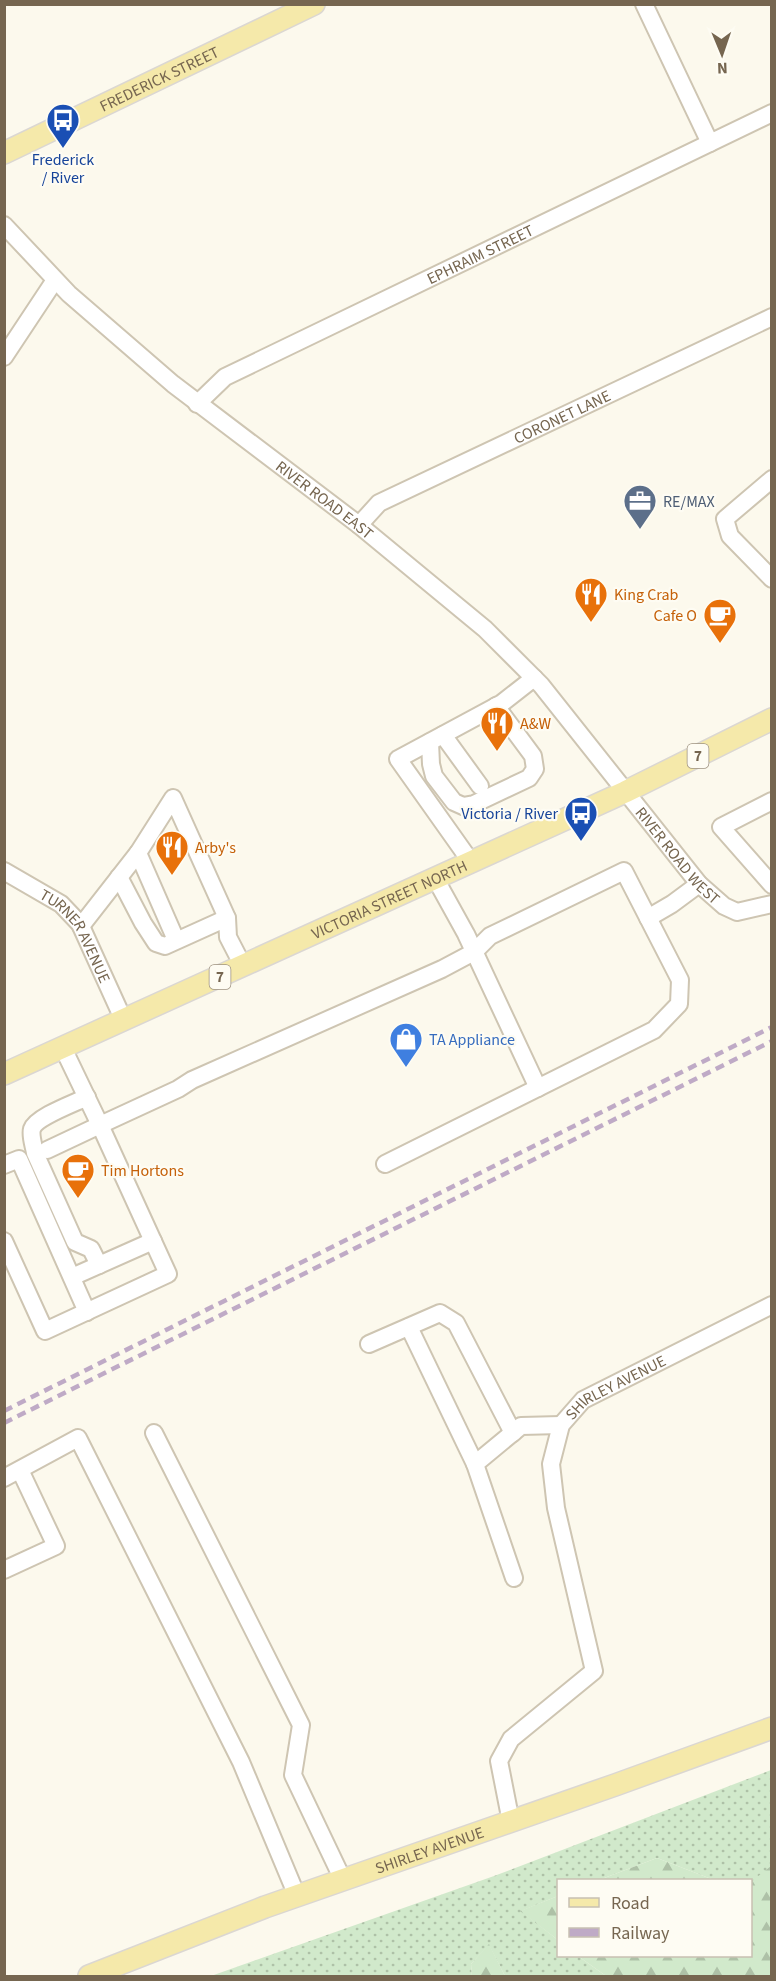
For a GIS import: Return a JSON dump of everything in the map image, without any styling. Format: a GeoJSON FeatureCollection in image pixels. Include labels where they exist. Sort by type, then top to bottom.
{"type":"FeatureCollection","features":[{"type":"Feature","properties":{"kind":"main road","name":"FREDERICK STREET"},"geometry":{"type":"LineString","coordinates":[[4,153],[314,4]]}},
{"type":"Feature","properties":{"kind":"main road","name":"VICTORIA STREET NORTH"},"geometry":{"type":"LineString","coordinates":[[4,1074],[625,792],[771,719]]}},
{"type":"Feature","properties":{"kind":"main road","name":"SHIRLEY AVENUE"},"geometry":{"type":"LineString","coordinates":[[89,1977],[297,1896],[771,1728]]}},
{"type":"Feature","properties":{"kind":"street"},"geometry":{"type":"LineString","coordinates":[[645,4],[710,143]]}},
{"type":"Feature","properties":{"kind":"street","name":"EPHRAIM STREET"},"geometry":{"type":"LineString","coordinates":[[197,404],[225,377],[771,113]]}},
{"type":"Feature","properties":{"kind":"street","name":"RIVER ROAD EAST"},"geometry":{"type":"LineString","coordinates":[[4,225],[69,294],[197,404],[359,525],[485,629],[534,678],[625,792]]}},
{"type":"Feature","properties":{"kind":"street"},"geometry":{"type":"LineString","coordinates":[[4,357],[55,280]]}},
{"type":"Feature","properties":{"kind":"street","name":"CORONET LANE"},"geometry":{"type":"LineString","coordinates":[[359,525],[379,503],[771,317]]}},
{"type":"Feature","properties":{"kind":"street"},"geometry":{"type":"LineString","coordinates":[[771,480],[725,519],[730,536],[771,579]]}},
{"type":"Feature","properties":{"kind":"street"},"geometry":{"type":"LineString","coordinates":[[471,862],[398,759],[496,706],[534,678]]}},
{"type":"Feature","properties":{"kind":"street"},"geometry":{"type":"LineString","coordinates":[[436,739],[431,764],[434,776],[454,802],[463,806],[474,804],[529,778],[535,769],[533,756],[496,706]]}},
{"type":"Feature","properties":{"kind":"street"},"geometry":{"type":"LineString","coordinates":[[436,739],[480,786]]}},
{"type":"Feature","properties":{"kind":"street","name":"RIVER ROAD WEST"},"geometry":{"type":"LineString","coordinates":[[625,792],[699,884],[724,906],[737,912],[771,904]]}},
{"type":"Feature","properties":{"kind":"street"},"geometry":{"type":"LineString","coordinates":[[81,926],[138,853],[173,798],[228,918],[228,937],[243,966]]}},
{"type":"Feature","properties":{"kind":"street"},"geometry":{"type":"LineString","coordinates":[[771,801],[721,827],[771,885]]}},
{"type":"Feature","properties":{"kind":"street"},"geometry":{"type":"LineString","coordinates":[[138,853],[176,940]]}},
{"type":"Feature","properties":{"kind":"street","name":"TURNER AVENUE"},"geometry":{"type":"LineString","coordinates":[[4,871],[61,904],[81,926],[124,1021]]}},
{"type":"Feature","properties":{"kind":"street"},"geometry":{"type":"LineString","coordinates":[[47,1150],[178,1089],[192,1080],[441,969],[474,952],[490,936],[624,871],[680,980],[679,1004],[654,1030],[385,1164]]}},
{"type":"Feature","properties":{"kind":"street"},"geometry":{"type":"LineString","coordinates":[[119,877],[142,923],[156,943],[165,946],[228,918]]}},
{"type":"Feature","properties":{"kind":"street"},"geometry":{"type":"LineString","coordinates":[[435,879],[474,952],[538,1088]]}},
{"type":"Feature","properties":{"kind":"street"},"geometry":{"type":"LineString","coordinates":[[648,918],[699,884]]}},
{"type":"Feature","properties":{"kind":"street"},"geometry":{"type":"LineString","coordinates":[[4,1241],[45,1331],[168,1274],[63,1048]]}},
{"type":"Feature","properties":{"kind":"street"},"geometry":{"type":"LineString","coordinates":[[87,1097],[38,1120],[32,1129],[32,1138],[35,1153],[75,1242],[91,1249],[99,1265]]}},
{"type":"Feature","properties":{"kind":"street"},"geometry":{"type":"LineString","coordinates":[[4,1165],[19,1159],[87,1312]]}},
{"type":"Feature","properties":{"kind":"street"},"geometry":{"type":"LineString","coordinates":[[72,1277],[153,1241]]}},
{"type":"Feature","properties":{"kind":"street","name":"SHIRLEY AVENUE"},"geometry":{"type":"LineString","coordinates":[[511,1821],[499,1761],[511,1739],[594,1671],[555,1508],[551,1464],[561,1425],[583,1400],[771,1305]]}},
{"type":"Feature","properties":{"kind":"street"},"geometry":{"type":"LineString","coordinates":[[369,1344],[440,1313],[456,1323],[513,1433]]}},
{"type":"Feature","properties":{"kind":"street"},"geometry":{"type":"LineString","coordinates":[[409,1327],[475,1464],[514,1578]]}},
{"type":"Feature","properties":{"kind":"street"},"geometry":{"type":"LineString","coordinates":[[475,1464],[521,1426],[561,1425]]}},
{"type":"Feature","properties":{"kind":"street"},"geometry":{"type":"LineString","coordinates":[[154,1433],[301,1725],[293,1775],[344,1880]]}},
{"type":"Feature","properties":{"kind":"street"},"geometry":{"type":"LineString","coordinates":[[4,1478],[78,1438],[241,1762],[297,1896]]}},
{"type":"Feature","properties":{"kind":"street"},"geometry":{"type":"LineString","coordinates":[[4,1570],[56,1546],[20,1470]]}},
{"type":"Feature","properties":{"kind":"green space"},"geometry":{"type":"Polygon","coordinates":[[[771,1770],[771,1869],[752,1882],[752,1879],[711,1879],[657,1858],[602,1879],[557,1879],[557,1896],[521,1911],[557,1939],[557,1957],[579,1957],[606,1976],[505,1976],[489,1945],[471,1964],[472,1976],[211,1976],[494,1876],[771,1770]]]}},
{"type":"Feature","properties":{"kind":"green space"},"geometry":{"type":"Polygon","coordinates":[[[657,1858],[711,1879],[602,1879],[657,1858]]]}},
{"type":"Feature","properties":{"kind":"green space"},"geometry":{"type":"Polygon","coordinates":[[[771,1866],[771,1976],[606,1976],[579,1957],[752,1957],[752,1881],[771,1866]]]}},
{"type":"Feature","properties":{"kind":"green space"},"geometry":{"type":"Polygon","coordinates":[[[557,1896],[557,1939],[520,1911],[557,1896]]]}},
{"type":"Feature","properties":{"kind":"green space"},"geometry":{"type":"Polygon","coordinates":[[[489,1944],[505,1976],[472,1976],[471,1964],[489,1944]]]}},
{"type":"Feature","properties":{"kind":"railway"},"geometry":{"type":"LineString","coordinates":[[4,1411],[772,1027]]}},
{"type":"Feature","properties":{"kind":"railway"},"geometry":{"type":"LineString","coordinates":[[4,1423],[772,1041]]}},
{"type":"Feature","properties":{"kind":"place","name":"Frederick / River"},"geometry":{"type":"Point","coordinates":[63,149]}},
{"type":"Feature","properties":{"kind":"place","name":"RE/MAX"},"geometry":{"type":"Point","coordinates":[640,530]}},
{"type":"Feature","properties":{"kind":"place","name":"King Crab"},"geometry":{"type":"Point","coordinates":[591,623]}},
{"type":"Feature","properties":{"kind":"place","name":"Cafe O"},"geometry":{"type":"Point","coordinates":[720,644]}},
{"type":"Feature","properties":{"kind":"place","name":"A&W"},"geometry":{"type":"Point","coordinates":[497,752]}},
{"type":"Feature","properties":{"kind":"place","name":"Victoria / River"},"geometry":{"type":"Point","coordinates":[581,842]}},
{"type":"Feature","properties":{"kind":"place","name":"Arby's"},"geometry":{"type":"Point","coordinates":[172,876]}},
{"type":"Feature","properties":{"kind":"place","name":"TA Appliance"},"geometry":{"type":"Point","coordinates":[406,1068]}},
{"type":"Feature","properties":{"kind":"place","name":"Tim Hortons"},"geometry":{"type":"Point","coordinates":[78,1199]}}]}
